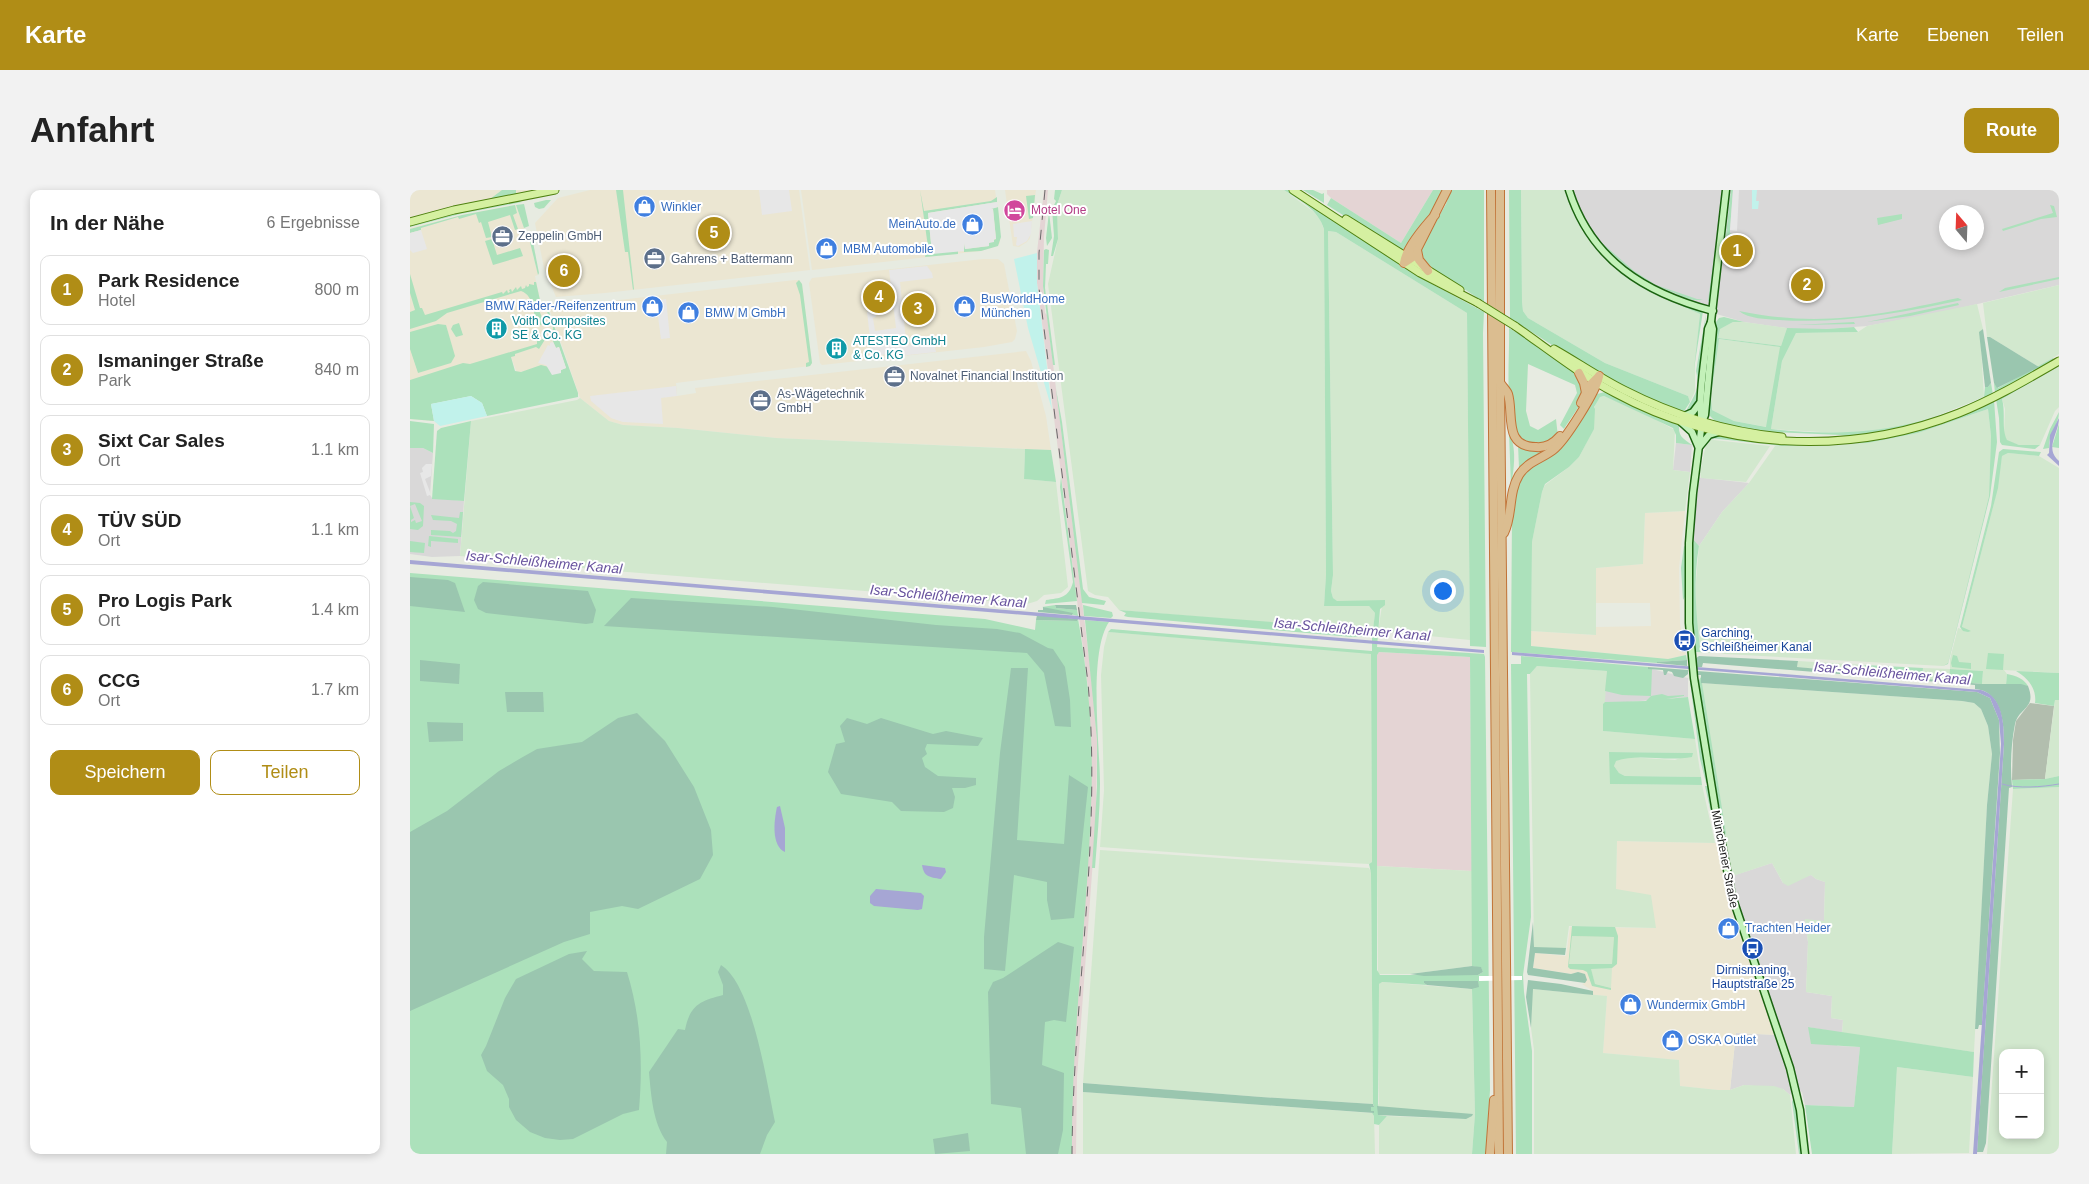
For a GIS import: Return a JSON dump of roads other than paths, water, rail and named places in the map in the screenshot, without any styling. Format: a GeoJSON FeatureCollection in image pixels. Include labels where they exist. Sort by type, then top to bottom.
{"type":"FeatureCollection","features":[{"type":"Feature","properties":{"kind":"highway"},"geometry":{"type":"LineString","coordinates":[[1406,260],[1417,250],[1448,190]]}},
{"type":"Feature","properties":{"kind":"highway"},"geometry":{"type":"LineString","coordinates":[[1491,190],[1499,1154]]}},
{"type":"Feature","properties":{"kind":"highway"},"geometry":{"type":"LineString","coordinates":[[1500,190],[1500,383],[1508,1154]]}},
{"type":"Feature","properties":{"kind":"highway"},"geometry":{"type":"LineString","coordinates":[[1406,260],[1423,228],[1435,215]]}},
{"type":"Feature","properties":{"kind":"highway"},"geometry":{"type":"LineString","coordinates":[[1417,250],[1419,260],[1428,271]]}},
{"type":"Feature","properties":{"kind":"highway"},"geometry":{"type":"LineString","coordinates":[[1579,373],[1586,388],[1586,393]]}},
{"type":"Feature","properties":{"kind":"highway"},"geometry":{"type":"LineString","coordinates":[[1500,383],[1508,394],[1512,432],[1522,444],[1534,448],[1550,445],[1556,440],[1566,428],[1586,393],[1597,380]]}},
{"type":"Feature","properties":{"kind":"highway"},"geometry":{"type":"LineString","coordinates":[[1503,535],[1510,521],[1511,494],[1519,474],[1530,463],[1558,446],[1597,380]]}},
{"type":"Feature","properties":{"kind":"highway"},"geometry":{"type":"LineString","coordinates":[[1490,1154],[1494,1096],[1499,1078]]}},
{"type":"Feature","properties":{"kind":"main road"},"geometry":{"type":"LineString","coordinates":[[410,222],[454,210],[555,190]]}},
{"type":"Feature","properties":{"kind":"main road"},"geometry":{"type":"LineString","coordinates":[[1292,190],[1322,206]]}},
{"type":"Feature","properties":{"kind":"main road"},"geometry":{"type":"LineString","coordinates":[[1300,190],[1330,212],[1406,260],[1438,284],[1468,297],[1546,346],[1579,373],[1622,390],[1682,418],[1721,430],[1773,436],[1842,439],[1900,431],[1957,414],[2007,390],[2059,361]]}},
{"type":"Feature","properties":{"kind":"main road"},"geometry":{"type":"LineString","coordinates":[[1569,190],[1587,229],[1606,254],[1623,271],[1658,292],[1683,303],[1712,311]]}},
{"type":"Feature","properties":{"kind":"main road"},"geometry":{"type":"LineString","coordinates":[[1702,425],[1700,414],[1708,329],[1711,322],[1716,261],[1726,190]]}},
{"type":"Feature","properties":{"kind":"main road"},"geometry":{"type":"LineString","coordinates":[[1406,260],[1428,271],[1468,297]]}},
{"type":"Feature","properties":{"kind":"main road"},"geometry":{"type":"LineString","coordinates":[[1699,447],[1706,409],[1713,329],[1711,322]]}},
{"type":"Feature","properties":{"kind":"main road"},"geometry":{"type":"LineString","coordinates":[[1546,346],[1552,348],[1597,380]]}},
{"type":"Feature","properties":{"kind":"main road"},"geometry":{"type":"LineString","coordinates":[[1682,418],[1693,412],[1701,401]]}},
{"type":"Feature","properties":{"kind":"main road"},"geometry":{"type":"LineString","coordinates":[[1706,409],[1710,419],[1721,430]]}},
{"type":"Feature","properties":{"kind":"main road"},"geometry":{"type":"LineString","coordinates":[[1682,418],[1692,432],[1699,447]]}},
{"type":"Feature","properties":{"kind":"main road"},"geometry":{"type":"LineString","coordinates":[[1699,447],[1709,436],[1721,430]]}},
{"type":"Feature","properties":{"kind":"main road","name":"Münchener Straße"},"geometry":{"type":"LineString","coordinates":[[1699,447],[1689,544],[1688,606],[1693,674],[1702,736],[1732,896],[1790,1068],[1800,1110],[1805,1154]]}},
{"type":"Feature","properties":{"kind":"waterway"},"geometry":{"type":"LineString","coordinates":[[2002,784],[2015,787],[2059,784]]}},
{"type":"Feature","properties":{"kind":"railway"},"geometry":{"type":"LineString","coordinates":[[1045,190],[1039,253],[1039,288],[1088,683],[1091,742],[1092,801],[1086,919],[1077,1036],[1072,1154]]}},
{"type":"Feature","properties":{"kind":"place","name":"Winkler"},"geometry":{"type":"Point","coordinates":[645,207]}},
{"type":"Feature","properties":{"kind":"place","name":"Motel One"},"geometry":{"type":"Point","coordinates":[1015,210]}},
{"type":"Feature","properties":{"kind":"place","name":"MeinAuto.de"},"geometry":{"type":"Point","coordinates":[972,224]}},
{"type":"Feature","properties":{"kind":"place","name":"Pro Logis Park"},"geometry":{"type":"Point","coordinates":[714,233]}},
{"type":"Feature","properties":{"kind":"place","name":"Zeppelin GmbH"},"geometry":{"type":"Point","coordinates":[502,236]}},
{"type":"Feature","properties":{"kind":"place","name":"MBM Automobile"},"geometry":{"type":"Point","coordinates":[827,249]}},
{"type":"Feature","properties":{"kind":"place","name":"Park Residence"},"geometry":{"type":"Point","coordinates":[1737,251]}},
{"type":"Feature","properties":{"kind":"place","name":"Gahrens + Battermann"},"geometry":{"type":"Point","coordinates":[655,259]}},
{"type":"Feature","properties":{"kind":"place","name":"CCG"},"geometry":{"type":"Point","coordinates":[564,271]}},
{"type":"Feature","properties":{"kind":"place","name":"Ismaninger Straße"},"geometry":{"type":"Point","coordinates":[1807,285]}},
{"type":"Feature","properties":{"kind":"place","name":"TÜV SÜD"},"geometry":{"type":"Point","coordinates":[879,297]}},
{"type":"Feature","properties":{"kind":"place","name":"BMW Räder-/Reifenzentrum"},"geometry":{"type":"Point","coordinates":[652,306]}},
{"type":"Feature","properties":{"kind":"place","name":"BusWorldHome München"},"geometry":{"type":"Point","coordinates":[965,306]}},
{"type":"Feature","properties":{"kind":"place","name":"Sixt Car Sales"},"geometry":{"type":"Point","coordinates":[918,309]}},
{"type":"Feature","properties":{"kind":"place","name":"BMW M GmbH"},"geometry":{"type":"Point","coordinates":[689,313]}},
{"type":"Feature","properties":{"kind":"place","name":"Voith Composites SE & Co. KG"},"geometry":{"type":"Point","coordinates":[496,328]}},
{"type":"Feature","properties":{"kind":"place","name":"ATESTEO GmbH & Co. KG"},"geometry":{"type":"Point","coordinates":[837,348]}},
{"type":"Feature","properties":{"kind":"place","name":"Novalnet Financial Institution"},"geometry":{"type":"Point","coordinates":[894,376]}},
{"type":"Feature","properties":{"kind":"place","name":"As-Wägetechnik GmbH"},"geometry":{"type":"Point","coordinates":[761,401]}},
{"type":"Feature","properties":{"kind":"place","name":"Garching, Schleißheimer Kanal"},"geometry":{"type":"Point","coordinates":[1685,640]}},
{"type":"Feature","properties":{"kind":"place","name":"Trachten Heider"},"geometry":{"type":"Point","coordinates":[1729,928]}},
{"type":"Feature","properties":{"kind":"place","name":"Dirnismaning, Hauptstraße 25"},"geometry":{"type":"Point","coordinates":[1753,949]}},
{"type":"Feature","properties":{"kind":"place","name":"Wundermix GmbH"},"geometry":{"type":"Point","coordinates":[1631,1005]}},
{"type":"Feature","properties":{"kind":"place","name":"OSKA Outlet"},"geometry":{"type":"Point","coordinates":[1672,1040]}},
{"type":"Feature","properties":{"kind":"water label","name":"Isar-Schleißheimer Kanal"},"geometry":{"type":"Point","coordinates":[544,562]}},
{"type":"Feature","properties":{"kind":"water label","name":"Isar-Schleißheimer Kanal"},"geometry":{"type":"Point","coordinates":[948,596]}},
{"type":"Feature","properties":{"kind":"water label","name":"Isar-Schleißheimer Kanal"},"geometry":{"type":"Point","coordinates":[1352,629]}},
{"type":"Feature","properties":{"kind":"water label","name":"Isar-Schleißheimer Kanal"},"geometry":{"type":"Point","coordinates":[1892,673]}}]}
